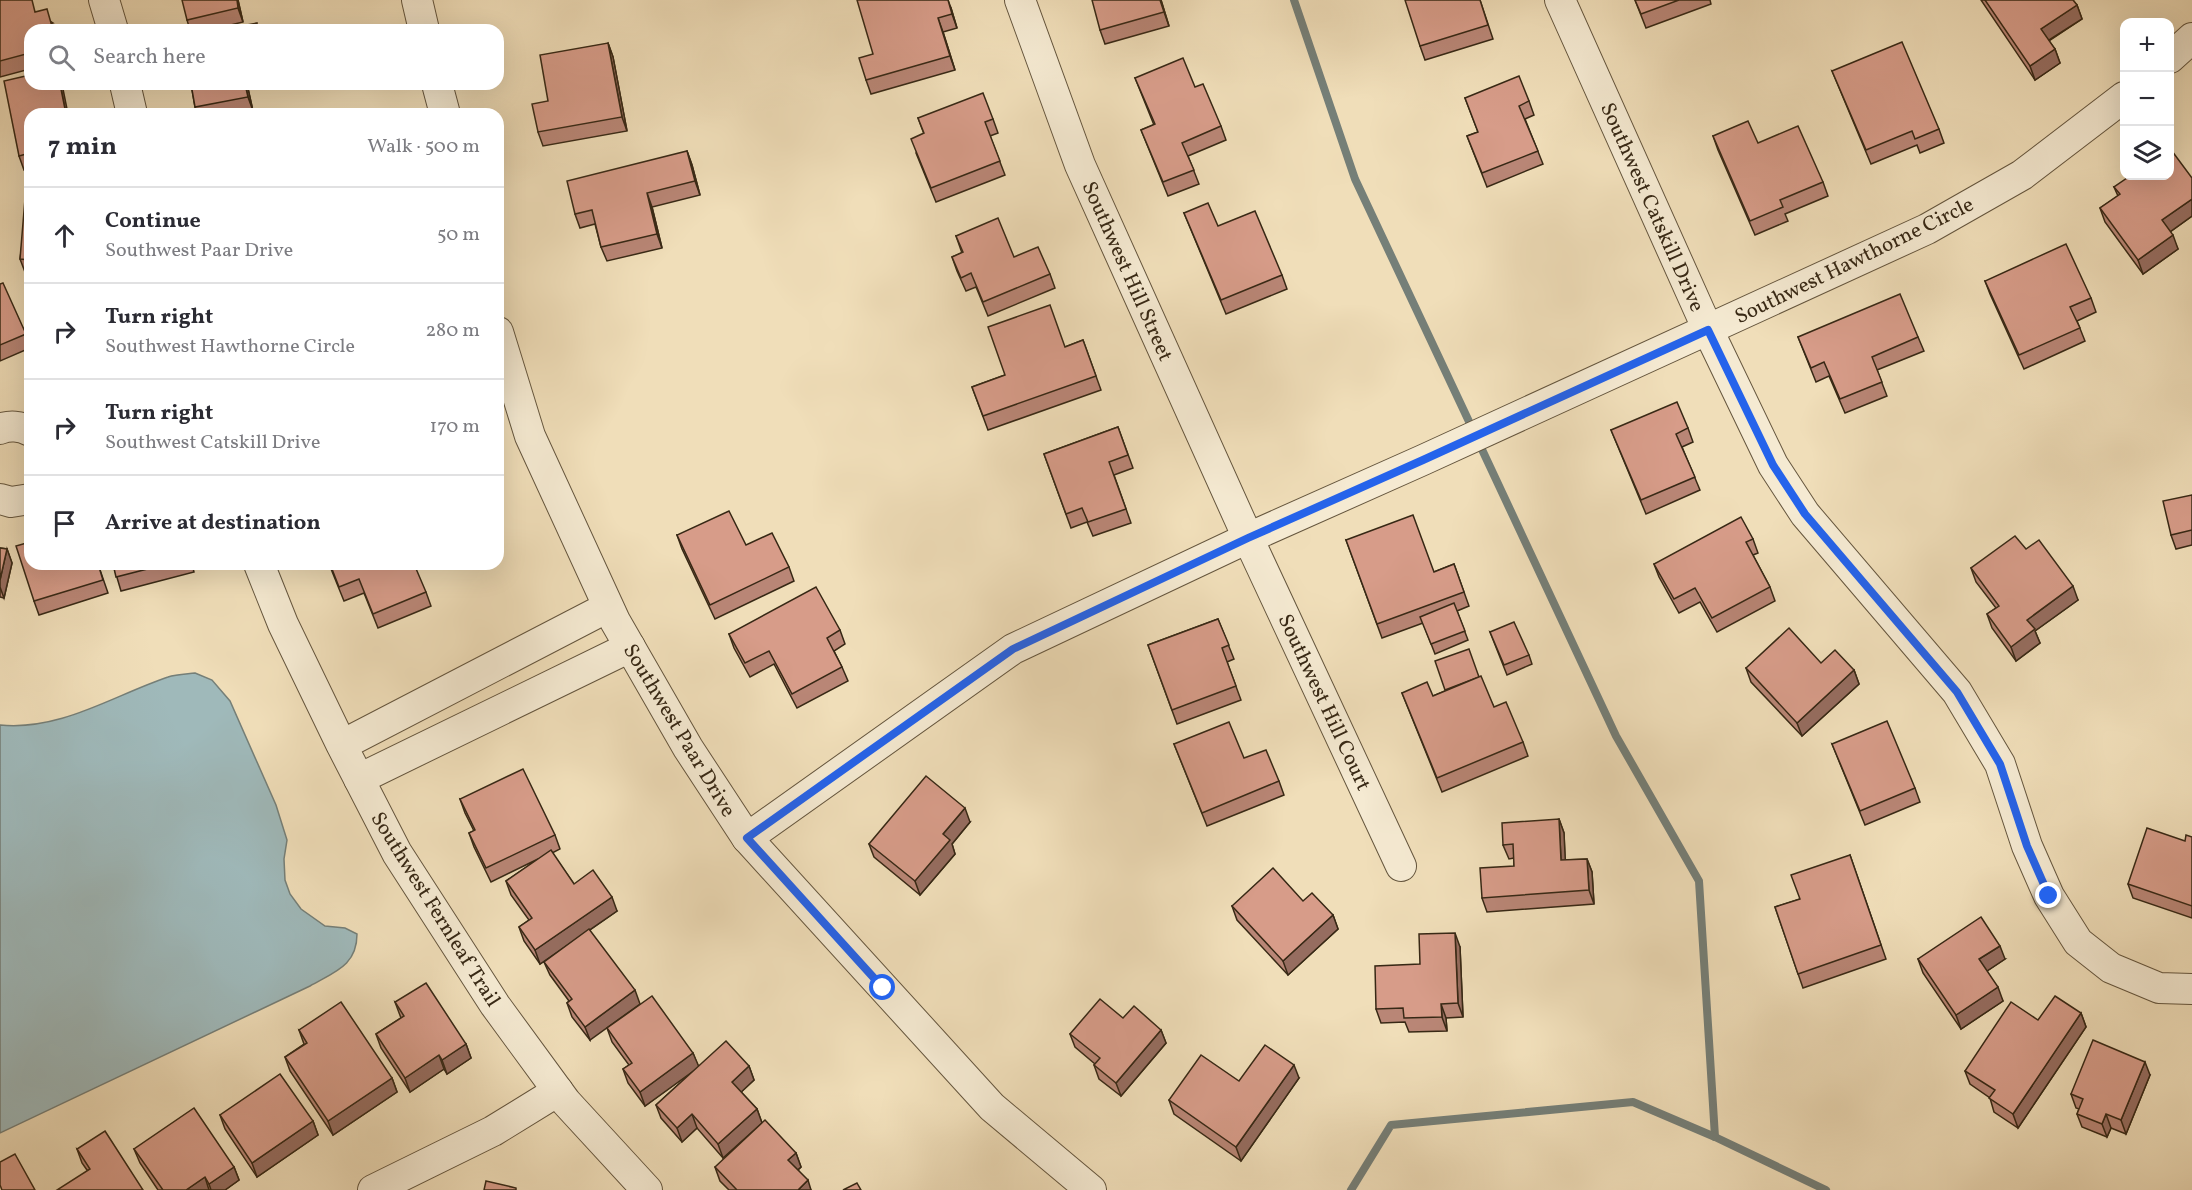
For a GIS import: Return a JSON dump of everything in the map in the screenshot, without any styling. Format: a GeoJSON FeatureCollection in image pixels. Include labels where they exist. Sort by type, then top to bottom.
{"type":"FeatureCollection","features":[{"type":"Feature","properties":{"kind":"street"},"geometry":{"type":"LineString","coordinates":[[104,0],[111,24]]}},
{"type":"Feature","properties":{"kind":"street"},"geometry":{"type":"LineString","coordinates":[[417,0],[423,24]]}},
{"type":"Feature","properties":{"kind":"street","name":"Southwest Hill Street"},"geometry":{"type":"LineString","coordinates":[[1020,0],[1080,165],[1248,538]]}},
{"type":"Feature","properties":{"kind":"street","name":"Southwest Catskill Drive"},"geometry":{"type":"LineString","coordinates":[[1560,0],[1708,330],[1773,465],[1805,514],[1957,692],[2000,764],[2027,846],[2049,896],[2078,942],[2111,968],[2159,988],[2192,989]]}},
{"type":"Feature","properties":{"kind":"street"},"geometry":{"type":"LineString","coordinates":[[2174,54],[2192,38]]}},
{"type":"Feature","properties":{"kind":"street"},"geometry":{"type":"LineString","coordinates":[[126,90],[131,108]]}},
{"type":"Feature","properties":{"kind":"street"},"geometry":{"type":"LineString","coordinates":[[439,90],[443,108]]}},
{"type":"Feature","properties":{"kind":"street","name":"Southwest Hawthorne Circle"},"geometry":{"type":"LineString","coordinates":[[747,838],[1013,649],[1248,538],[1927,229],[2022,175],[2120,100]]}},
{"type":"Feature","properties":{"kind":"street","name":"Southwest Paar Drive"},"geometry":{"type":"LineString","coordinates":[[504,352],[530,436],[608,607],[688,748],[747,838],[992,1107],[1090,1190]]}},
{"type":"Feature","properties":{"kind":"street"},"geometry":{"type":"LineString","coordinates":[[0,429],[24,428]]}},
{"type":"Feature","properties":{"kind":"street"},"geometry":{"type":"LineString","coordinates":[[0,499],[11,502],[24,500]]}},
{"type":"Feature","properties":{"kind":"street","name":"Southwest Hill Court"},"geometry":{"type":"LineString","coordinates":[[1248,538],[1401,866]]}},
{"type":"Feature","properties":{"kind":"street","name":"Southwest Fernleaf Trail"},"geometry":{"type":"LineString","coordinates":[[262,570],[283,624],[397,853],[495,1005],[558,1091],[646,1190]]}},
{"type":"Feature","properties":{"kind":"street"},"geometry":{"type":"LineString","coordinates":[[342,745],[608,607]]}},
{"type":"Feature","properties":{"kind":"street"},"geometry":{"type":"LineString","coordinates":[[359,779],[630,647]]}},
{"type":"Feature","properties":{"kind":"street"},"geometry":{"type":"LineString","coordinates":[[373,1190],[493,1131],[558,1091]]}},
{"type":"Feature","properties":{"kind":"water"},"geometry":{"type":"Polygon","coordinates":[[[195,673],[212,680],[230,701],[276,805],[287,840],[284,859],[285,880],[290,894],[301,909],[325,926],[345,928],[357,934],[353,954],[342,967],[310,986],[0,1133],[0,725],[44,723],[86,710],[168,677],[195,673]]]}},
{"type":"Feature","properties":{"kind":"building"},"geometry":{"type":"Polygon","coordinates":[[[0,0],[32,0],[35,12],[47,9],[51,24],[24,24],[24,55],[0,61],[0,0]]]}},
{"type":"Feature","properties":{"kind":"building"},"geometry":{"type":"Polygon","coordinates":[[[182,0],[237,0],[238,8],[187,20],[182,0]]]}},
{"type":"Feature","properties":{"kind":"building"},"geometry":{"type":"Polygon","coordinates":[[[857,0],[948,0],[952,14],[938,18],[950,56],[866,80],[859,58],[873,54],[857,0]]]}},
{"type":"Feature","properties":{"kind":"building"},"geometry":{"type":"Polygon","coordinates":[[[1092,0],[1160,0],[1164,12],[1100,30],[1092,0]]]}},
{"type":"Feature","properties":{"kind":"building"},"geometry":{"type":"Polygon","coordinates":[[[1405,0],[1480,0],[1488,25],[1420,46],[1405,0]]]}},
{"type":"Feature","properties":{"kind":"building"},"geometry":{"type":"Polygon","coordinates":[[[1635,0],[1679,0],[1641,14],[1635,0]]]}},
{"type":"Feature","properties":{"kind":"building"},"geometry":{"type":"Polygon","coordinates":[[[1985,0],[2073,0],[2077,5],[2041,29],[2055,49],[2030,66],[1985,0]]]}},
{"type":"Feature","properties":{"kind":"building"},"geometry":{"type":"Polygon","coordinates":[[[1902,42],[1939,129],[1915,139],[1912,131],[1866,150],[1832,71],[1902,42]]]}},
{"type":"Feature","properties":{"kind":"building"},"geometry":{"type":"Polygon","coordinates":[[[608,43],[622,117],[538,132],[532,104],[548,101],[540,55],[608,43]]]}},
{"type":"Feature","properties":{"kind":"building"},"geometry":{"type":"Polygon","coordinates":[[[1183,58],[1195,87],[1203,84],[1221,126],[1182,143],[1194,170],[1163,182],[1141,130],[1155,124],[1135,78],[1183,58]]]}},
{"type":"Feature","properties":{"kind":"building"},"geometry":{"type":"Polygon","coordinates":[[[24,76],[24,90],[61,90],[65,108],[24,108],[24,155],[19,156],[4,81],[24,76]]]}},
{"type":"Feature","properties":{"kind":"building"},"geometry":{"type":"Polygon","coordinates":[[[1519,76],[1529,101],[1519,106],[1538,151],[1482,173],[1467,136],[1478,132],[1465,98],[1519,76]]]}},
{"type":"Feature","properties":{"kind":"building"},"geometry":{"type":"Polygon","coordinates":[[[192,90],[246,90],[248,97],[195,107],[192,90]]]}},
{"type":"Feature","properties":{"kind":"building"},"geometry":{"type":"Polygon","coordinates":[[[983,93],[993,119],[985,122],[1000,161],[931,188],[911,139],[924,133],[918,118],[983,93]]]}},
{"type":"Feature","properties":{"kind":"building"},"geometry":{"type":"Polygon","coordinates":[[[1748,121],[1758,143],[1798,126],[1823,182],[1780,200],[1783,207],[1750,221],[1713,136],[1748,121]]]}},
{"type":"Feature","properties":{"kind":"building"},"geometry":{"type":"Polygon","coordinates":[[[687,151],[695,181],[647,193],[657,234],[601,247],[592,210],[575,214],[567,181],[687,151]]]}},
{"type":"Feature","properties":{"kind":"building"},"geometry":{"type":"Polygon","coordinates":[[[2174,154],[2192,178],[2192,199],[2162,220],[2173,235],[2138,260],[2100,208],[2120,194],[2114,187],[2124,180],[2174,180],[2174,154]]]}},
{"type":"Feature","properties":{"kind":"building"},"geometry":{"type":"Polygon","coordinates":[[[1208,203],[1218,226],[1255,211],[1282,275],[1221,300],[1184,213],[1208,203]]]}},
{"type":"Feature","properties":{"kind":"building"},"geometry":{"type":"Polygon","coordinates":[[[24,211],[24,259],[20,259],[24,211]]]}},
{"type":"Feature","properties":{"kind":"building"},"geometry":{"type":"Polygon","coordinates":[[[998,218],[1014,257],[1038,247],[1050,274],[983,302],[971,273],[961,278],[952,257],[963,252],[956,236],[998,218]]]}},
{"type":"Feature","properties":{"kind":"building"},"geometry":{"type":"Polygon","coordinates":[[[2066,244],[2091,298],[2070,307],[2080,328],[2019,355],[1985,281],[2066,244]]]}},
{"type":"Feature","properties":{"kind":"building"},"geometry":{"type":"Polygon","coordinates":[[[3,283],[24,330],[24,335],[0,345],[0,284],[3,283]]]}},
{"type":"Feature","properties":{"kind":"building"},"geometry":{"type":"Polygon","coordinates":[[[1900,294],[1918,337],[1872,357],[1882,382],[1840,399],[1824,362],[1811,368],[1798,337],[1900,294]]]}},
{"type":"Feature","properties":{"kind":"building"},"geometry":{"type":"Polygon","coordinates":[[[1050,305],[1065,347],[1083,340],[1096,376],[983,416],[972,387],[1005,375],[988,327],[1050,305]]]}},
{"type":"Feature","properties":{"kind":"building"},"geometry":{"type":"Polygon","coordinates":[[[1677,402],[1688,428],[1676,434],[1695,477],[1641,500],[1611,430],[1677,402]]]}},
{"type":"Feature","properties":{"kind":"building"},"geometry":{"type":"Polygon","coordinates":[[[1118,427],[1128,455],[1109,462],[1126,509],[1088,522],[1082,508],[1066,514],[1044,454],[1118,427]]]}},
{"type":"Feature","properties":{"kind":"building"},"geometry":{"type":"Polygon","coordinates":[[[2192,495],[2192,530],[2171,535],[2163,501],[2192,495]]]}},
{"type":"Feature","properties":{"kind":"building"},"geometry":{"type":"Polygon","coordinates":[[[729,511],[746,545],[772,533],[789,567],[710,605],[677,535],[729,511]]]}},
{"type":"Feature","properties":{"kind":"building"},"geometry":{"type":"Polygon","coordinates":[[[1413,515],[1434,572],[1454,564],[1464,592],[1377,624],[1346,540],[1413,515]]]}},
{"type":"Feature","properties":{"kind":"building"},"geometry":{"type":"Polygon","coordinates":[[[1741,517],[1753,539],[1746,542],[1770,587],[1712,618],[1695,588],[1674,599],[1654,564],[1741,517]]]}},
{"type":"Feature","properties":{"kind":"building"},"geometry":{"type":"Polygon","coordinates":[[[2015,536],[2026,549],[2039,540],[2073,586],[2027,620],[2035,629],[2011,647],[1987,614],[1999,606],[1971,568],[2015,536]]]}},
{"type":"Feature","properties":{"kind":"building"},"geometry":{"type":"Polygon","coordinates":[[[24,544],[24,570],[100,570],[103,580],[34,601],[16,546],[24,544]]]}},
{"type":"Feature","properties":{"kind":"building"},"geometry":{"type":"Polygon","coordinates":[[[0,548],[7,549],[0,580],[0,548]]]}},
{"type":"Feature","properties":{"kind":"building"},"geometry":{"type":"Polygon","coordinates":[[[114,570],[143,570],[116,577],[114,570]]]}},
{"type":"Feature","properties":{"kind":"building"},"geometry":{"type":"Polygon","coordinates":[[[332,570],[417,570],[426,592],[373,614],[359,579],[339,587],[332,570]]]}},
{"type":"Feature","properties":{"kind":"building"},"geometry":{"type":"Polygon","coordinates":[[[816,587],[840,630],[827,638],[842,667],[792,694],[769,651],[745,663],[729,634],[816,587]]]}},
{"type":"Feature","properties":{"kind":"building"},"geometry":{"type":"Polygon","coordinates":[[[1454,603],[1465,631],[1431,644],[1420,617],[1454,603]]]}},
{"type":"Feature","properties":{"kind":"building"},"geometry":{"type":"Polygon","coordinates":[[[1218,619],[1229,645],[1222,648],[1236,686],[1172,710],[1148,645],[1218,619]]]}},
{"type":"Feature","properties":{"kind":"building"},"geometry":{"type":"Polygon","coordinates":[[[1514,622],[1529,655],[1504,665],[1490,632],[1514,622]]]}},
{"type":"Feature","properties":{"kind":"building"},"geometry":{"type":"Polygon","coordinates":[[[1789,628],[1821,663],[1835,650],[1854,670],[1797,723],[1746,668],[1789,628]]]}},
{"type":"Feature","properties":{"kind":"building"},"geometry":{"type":"Polygon","coordinates":[[[1469,649],[1479,677],[1445,690],[1435,661],[1469,649]]]}},
{"type":"Feature","properties":{"kind":"building"},"geometry":{"type":"Polygon","coordinates":[[[1481,676],[1494,707],[1506,702],[1523,742],[1437,778],[1402,693],[1427,682],[1433,696],[1481,676]]]}},
{"type":"Feature","properties":{"kind":"building"},"geometry":{"type":"Polygon","coordinates":[[[1887,721],[1915,788],[1860,811],[1832,744],[1887,721]]]}},
{"type":"Feature","properties":{"kind":"building"},"geometry":{"type":"Polygon","coordinates":[[[1229,722],[1244,758],[1266,750],[1279,781],[1202,813],[1174,744],[1229,722]]]}},
{"type":"Feature","properties":{"kind":"building"},"geometry":{"type":"Polygon","coordinates":[[[523,769],[555,835],[486,868],[469,833],[475,830],[460,799],[523,769]]]}},
{"type":"Feature","properties":{"kind":"building"},"geometry":{"type":"Polygon","coordinates":[[[926,776],[965,808],[943,834],[950,840],[915,881],[869,844],[926,776]]]}},
{"type":"Feature","properties":{"kind":"building"},"geometry":{"type":"Polygon","coordinates":[[[1559,819],[1561,860],[1587,859],[1589,890],[1482,898],[1480,868],[1514,866],[1513,844],[1503,845],[1502,823],[1559,819]]]}},
{"type":"Feature","properties":{"kind":"building"},"geometry":{"type":"Polygon","coordinates":[[[2147,828],[2185,841],[2186,835],[2192,837],[2192,906],[2128,884],[2147,828]]]}},
{"type":"Feature","properties":{"kind":"building"},"geometry":{"type":"Polygon","coordinates":[[[551,850],[574,884],[593,870],[612,897],[535,950],[519,927],[532,918],[506,881],[551,850]]]}},
{"type":"Feature","properties":{"kind":"building"},"geometry":{"type":"Polygon","coordinates":[[[1850,855],[1881,945],[1798,974],[1775,907],[1800,899],[1791,875],[1850,855]]]}},
{"type":"Feature","properties":{"kind":"building"},"geometry":{"type":"Polygon","coordinates":[[[1273,868],[1303,901],[1312,893],[1333,915],[1283,961],[1232,906],[1273,868]]]}},
{"type":"Feature","properties":{"kind":"building"},"geometry":{"type":"Polygon","coordinates":[[[1981,917],[2000,946],[1979,959],[1998,987],[1956,1015],[1918,959],[1981,917]]]}},
{"type":"Feature","properties":{"kind":"building"},"geometry":{"type":"Polygon","coordinates":[[[589,929],[635,990],[585,1027],[567,1003],[572,999],[544,962],[589,929]]]}},
{"type":"Feature","properties":{"kind":"building"},"geometry":{"type":"Polygon","coordinates":[[[1455,933],[1458,1003],[1441,1004],[1442,1017],[1404,1018],[1403,1008],[1376,1009],[1375,966],[1420,964],[1419,934],[1455,933]]]}},
{"type":"Feature","properties":{"kind":"building"},"geometry":{"type":"Polygon","coordinates":[[[426,983],[466,1044],[442,1060],[439,1055],[405,1078],[376,1034],[404,1016],[395,1002],[426,983]]]}},
{"type":"Feature","properties":{"kind":"building"},"geometry":{"type":"Polygon","coordinates":[[[652,996],[693,1053],[640,1092],[623,1069],[632,1063],[607,1028],[652,996]]]}},
{"type":"Feature","properties":{"kind":"building"},"geometry":{"type":"Polygon","coordinates":[[[2055,996],[2081,1013],[2013,1114],[1989,1098],[1995,1090],[1965,1071],[2011,1002],[2038,1020],[2055,996]]]}},
{"type":"Feature","properties":{"kind":"building"},"geometry":{"type":"Polygon","coordinates":[[[1100,999],[1123,1018],[1134,1006],[1161,1030],[1116,1083],[1094,1065],[1100,1058],[1070,1034],[1100,999]]]}},
{"type":"Feature","properties":{"kind":"building"},"geometry":{"type":"Polygon","coordinates":[[[341,1002],[392,1078],[328,1121],[285,1057],[307,1043],[299,1030],[341,1002]]]}},
{"type":"Feature","properties":{"kind":"building"},"geometry":{"type":"Polygon","coordinates":[[[2093,1040],[2145,1062],[2121,1120],[2106,1114],[2102,1124],[2077,1114],[2083,1099],[2071,1094],[2093,1040]]]}},
{"type":"Feature","properties":{"kind":"building"},"geometry":{"type":"Polygon","coordinates":[[[726,1041],[749,1066],[732,1082],[757,1109],[718,1144],[692,1114],[677,1128],[656,1105],[726,1041]]]}},
{"type":"Feature","properties":{"kind":"building"},"geometry":{"type":"Polygon","coordinates":[[[1265,1045],[1294,1065],[1236,1147],[1169,1100],[1201,1055],[1239,1081],[1265,1045]]]}},
{"type":"Feature","properties":{"kind":"building"},"geometry":{"type":"Polygon","coordinates":[[[280,1074],[313,1121],[252,1163],[220,1115],[280,1074]]]}},
{"type":"Feature","properties":{"kind":"building"},"geometry":{"type":"Polygon","coordinates":[[[194,1108],[234,1167],[209,1184],[205,1177],[186,1190],[163,1190],[134,1149],[194,1108]]]}},
{"type":"Feature","properties":{"kind":"building"},"geometry":{"type":"Polygon","coordinates":[[[765,1120],[796,1153],[788,1160],[808,1180],[798,1190],[737,1190],[715,1167],[765,1120]]]}},
{"type":"Feature","properties":{"kind":"building"},"geometry":{"type":"Polygon","coordinates":[[[105,1131],[143,1190],[57,1190],[90,1169],[77,1149],[105,1131]]]}},
{"type":"Feature","properties":{"kind":"building"},"geometry":{"type":"Polygon","coordinates":[[[15,1154],[35,1190],[2,1190],[0,1162],[15,1154]]]}},
{"type":"Feature","properties":{"kind":"building"},"geometry":{"type":"Polygon","coordinates":[[[486,1181],[516,1188],[516,1190],[484,1190],[486,1181]]]}},
{"type":"Feature","properties":{"kind":"building"},"geometry":{"type":"Polygon","coordinates":[[[857,1183],[861,1190],[843,1190],[857,1183]]]}},
{"type":"Feature","properties":{"kind":"waterway"},"geometry":{"type":"LineString","coordinates":[[1294,0],[1355,179],[1473,430]]}},
{"type":"Feature","properties":{"kind":"waterway"},"geometry":{"type":"LineString","coordinates":[[1478,441],[1616,736],[1699,881],[1715,1137]]}},
{"type":"Feature","properties":{"kind":"waterway"},"geometry":{"type":"LineString","coordinates":[[1351,1190],[1391,1125],[1633,1102],[1715,1137],[1826,1190]]}},
{"type":"Feature","properties":{"kind":"route"},"geometry":{"type":"LineString","coordinates":[[883,988],[747,838],[1013,649],[1248,538],[1708,330],[1773,465],[1805,514],[1957,692],[2000,764],[2027,846],[2049,896]]}}]}
